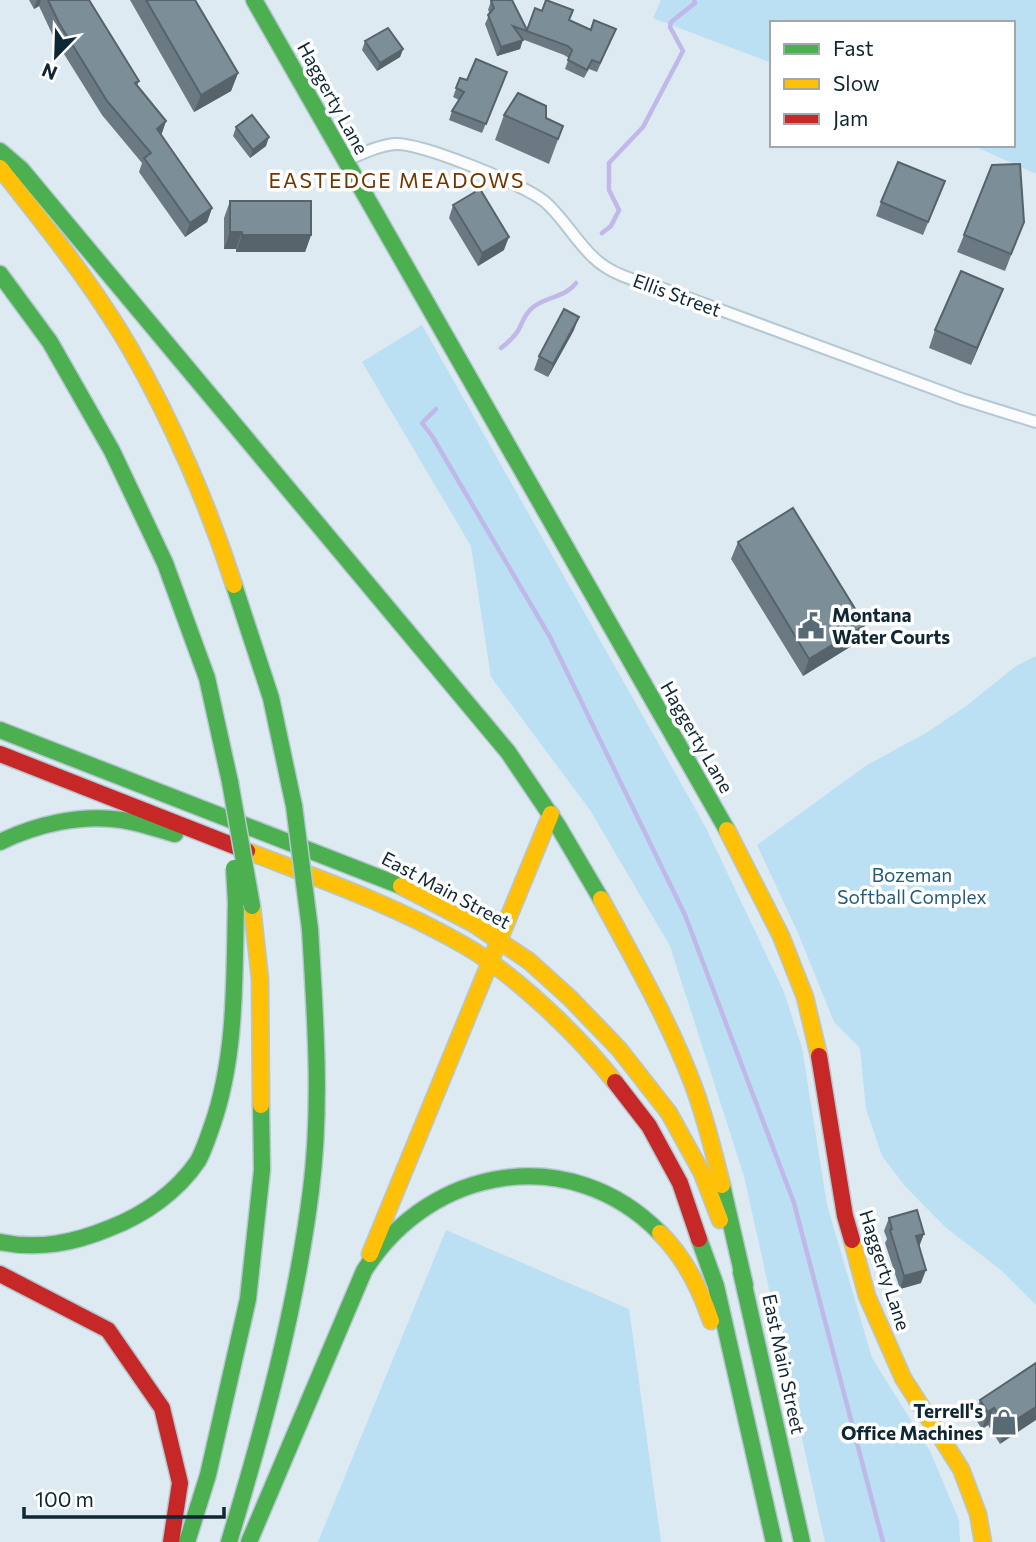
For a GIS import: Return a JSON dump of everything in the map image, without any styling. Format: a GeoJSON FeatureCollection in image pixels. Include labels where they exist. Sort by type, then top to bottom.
{"type":"FeatureCollection","features":[{"type":"Feature","properties":{"kind":"main road","name":"Haggerty Lane"},"geometry":{"type":"LineString","coordinates":[[254,0],[731,838],[781,936],[799,980],[811,1020],[845,1216],[864,1286],[904,1378],[961,1469],[978,1514],[983,1542]]}},
{"type":"Feature","properties":{"kind":"main road"},"geometry":{"type":"LineString","coordinates":[[0,152],[21,169],[499,742],[551,814],[585,869],[692,1083],[719,1166],[745,1285]]}},
{"type":"Feature","properties":{"kind":"main road"},"geometry":{"type":"LineString","coordinates":[[0,168],[53,234],[131,350],[183,453],[221,545],[271,698],[295,806],[310,929],[318,1074],[311,1189],[290,1308],[263,1430],[229,1542]]}},
{"type":"Feature","properties":{"kind":"main road"},"geometry":{"type":"LineString","coordinates":[[0,274],[50,342],[112,451],[165,563],[206,678],[230,782],[244,905],[261,979],[262,1170],[248,1299],[208,1475],[187,1542]]}},
{"type":"Feature","properties":{"kind":"main road","name":"East Main Street"},"geometry":{"type":"LineString","coordinates":[[0,730],[388,880],[474,924],[499,940],[528,961],[611,1040],[669,1113],[702,1173],[745,1285],[802,1542]]}},
{"type":"Feature","properties":{"kind":"main road"},"geometry":{"type":"LineString","coordinates":[[0,754],[379,902],[462,944],[490,962],[553,1015],[601,1064],[649,1126],[680,1183],[716,1286],[774,1542]]}},
{"type":"Feature","properties":{"kind":"main road"},"geometry":{"type":"LineString","coordinates":[[250,1542],[551,814]]}},
{"type":"Feature","properties":{"kind":"main road"},"geometry":{"type":"LineString","coordinates":[[0,842],[13,835],[63,821],[121,820],[273,860]]}},
{"type":"Feature","properties":{"kind":"main road"},"geometry":{"type":"LineString","coordinates":[[0,1242],[23,1248],[73,1242],[125,1223],[160,1201],[197,1163],[218,1112],[231,1038],[244,905]]}},
{"type":"Feature","properties":{"kind":"main road"},"geometry":{"type":"LineString","coordinates":[[365,1269],[407,1222],[426,1207],[460,1191],[498,1178],[543,1177],[584,1184],[625,1204],[654,1224],[680,1256],[704,1296],[764,1501]]}},
{"type":"Feature","properties":{"kind":"main road"},"geometry":{"type":"LineString","coordinates":[[0,1274],[108,1330],[162,1408],[180,1483],[171,1542]]}},
{"type":"Feature","properties":{"kind":"street","name":"Ellis Street"},"geometry":{"type":"LineString","coordinates":[[345,161],[372,149],[395,144],[421,147],[438,153],[528,191],[543,201],[593,258],[609,269],[962,399],[1036,422]]}},
{"type":"Feature","properties":{"kind":"green space"},"geometry":{"type":"Polygon","coordinates":[[[661,0],[1036,0],[1036,174],[976,147],[1015,147],[1015,21],[770,21],[770,62],[653,18],[661,0]]]}},
{"type":"Feature","properties":{"kind":"green space"},"geometry":{"type":"Polygon","coordinates":[[[422,325],[705,826],[784,992],[802,1048],[827,1205],[872,1358],[930,1451],[959,1520],[960,1542],[825,1542],[744,1176],[670,946],[590,810],[491,677],[471,546],[362,362],[422,325]]]}},
{"type":"Feature","properties":{"kind":"green space","name":"Bozeman Softball Complex"},"geometry":{"type":"Polygon","coordinates":[[[1036,656],[1036,1305],[1001,1270],[945,1227],[905,1186],[882,1156],[866,1109],[860,1048],[834,1022],[798,933],[757,845],[867,765],[926,733],[965,707],[1016,666],[1036,656]]]}},
{"type":"Feature","properties":{"kind":"green space"},"geometry":{"type":"Polygon","coordinates":[[[446,1230],[629,1309],[661,1542],[318,1542],[446,1230]]]}},
{"type":"Feature","properties":{"kind":"building"},"geometry":{"type":"Polygon","coordinates":[[[48,0],[89,0],[139,81],[135,83],[166,121],[157,129],[212,208],[190,223],[144,158],[151,153],[107,101],[59,23],[48,0]]]}},
{"type":"Feature","properties":{"kind":"building"},"geometry":{"type":"Polygon","coordinates":[[[146,0],[195,0],[238,73],[201,95],[146,0]]]}},
{"type":"Feature","properties":{"kind":"building"},"geometry":{"type":"Polygon","coordinates":[[[512,0],[527,30],[535,8],[542,11],[546,0],[573,10],[569,20],[591,30],[594,20],[616,29],[600,63],[592,60],[587,70],[568,60],[572,50],[568,46],[513,26],[523,40],[501,47],[488,15],[494,8],[491,1],[512,0]]]}},
{"type":"Feature","properties":{"kind":"building"},"geometry":{"type":"Polygon","coordinates":[[[388,28],[403,49],[380,63],[365,41],[388,28]]]}},
{"type":"Feature","properties":{"kind":"building"},"geometry":{"type":"Polygon","coordinates":[[[476,59],[507,72],[486,124],[452,111],[464,92],[456,88],[460,78],[467,80],[476,59]]]}},
{"type":"Feature","properties":{"kind":"building"},"geometry":{"type":"Polygon","coordinates":[[[518,93],[546,106],[546,118],[563,126],[558,139],[504,115],[518,93]]]}},
{"type":"Feature","properties":{"kind":"building"},"geometry":{"type":"Polygon","coordinates":[[[252,115],[269,137],[253,150],[236,127],[252,115]]]}},
{"type":"Feature","properties":{"kind":"building"},"geometry":{"type":"Polygon","coordinates":[[[898,162],[945,181],[928,222],[881,202],[898,162]]]}},
{"type":"Feature","properties":{"kind":"building"},"geometry":{"type":"Polygon","coordinates":[[[1020,164],[1024,222],[1011,254],[964,235],[992,165],[1020,164]]]}},
{"type":"Feature","properties":{"kind":"building"},"geometry":{"type":"Polygon","coordinates":[[[480,189],[509,237],[482,253],[453,205],[480,189]]]}},
{"type":"Feature","properties":{"kind":"building"},"geometry":{"type":"Polygon","coordinates":[[[230,201],[311,201],[311,235],[242,235],[242,232],[230,232],[230,201]]]}},
{"type":"Feature","properties":{"kind":"building"},"geometry":{"type":"Polygon","coordinates":[[[961,271],[1003,289],[977,348],[935,330],[961,271]]]}},
{"type":"Feature","properties":{"kind":"building"},"geometry":{"type":"Polygon","coordinates":[[[564,309],[579,317],[553,364],[539,356],[564,309]]]}},
{"type":"Feature","properties":{"kind":"building"},"geometry":{"type":"Polygon","coordinates":[[[793,508],[865,625],[809,659],[738,542],[793,508]]]}},
{"type":"Feature","properties":{"kind":"building"},"geometry":{"type":"Polygon","coordinates":[[[917,1210],[924,1234],[916,1236],[926,1270],[904,1276],[889,1218],[917,1210]]]}},
{"type":"Feature","properties":{"kind":"building"},"geometry":{"type":"Polygon","coordinates":[[[1036,1363],[1036,1407],[1006,1426],[994,1408],[988,1412],[980,1400],[1036,1363]]]}},
{"type":"Feature","properties":{"kind":"waterway"},"geometry":{"type":"LineString","coordinates":[[602,233],[611,226],[619,210],[609,190],[609,163],[643,127],[683,51],[670,27],[671,22],[695,3],[694,0]]}},
{"type":"Feature","properties":{"kind":"waterway"},"geometry":{"type":"LineString","coordinates":[[501,348],[517,333],[532,308],[566,292],[576,283]]}},
{"type":"Feature","properties":{"kind":"waterway"},"geometry":{"type":"LineString","coordinates":[[436,409],[422,423],[550,637],[685,915],[794,1203],[883,1542]]}},
{"type":"Feature","properties":{"kind":"traffic: fast"},"geometry":{"type":"LineString","coordinates":[[254,0],[727,830]]}},
{"type":"Feature","properties":{"kind":"traffic: fast"},"geometry":{"type":"LineString","coordinates":[[0,151],[21,169],[508,752],[558,826],[601,899]]}},
{"type":"Feature","properties":{"kind":"traffic: fast"},"geometry":{"type":"LineString","coordinates":[[0,274],[50,342],[112,451],[165,563],[207,678],[230,782]]}},
{"type":"Feature","properties":{"kind":"traffic: fast"},"geometry":{"type":"LineString","coordinates":[[234,585],[271,698],[294,806]]}},
{"type":"Feature","properties":{"kind":"traffic: fast"},"geometry":{"type":"LineString","coordinates":[[0,730],[401,886]]}},
{"type":"Feature","properties":{"kind":"traffic: fast"},"geometry":{"type":"LineString","coordinates":[[230,782],[252,906]]}},
{"type":"Feature","properties":{"kind":"traffic: fast"},"geometry":{"type":"LineString","coordinates":[[294,806],[310,929]]}},
{"type":"Feature","properties":{"kind":"traffic: fast"},"geometry":{"type":"LineString","coordinates":[[0,842],[44,826],[91,818],[122,820],[175,834]]}},
{"type":"Feature","properties":{"kind":"traffic: fast"},"geometry":{"type":"LineString","coordinates":[[234,868],[236,903]]}},
{"type":"Feature","properties":{"kind":"traffic: fast"},"geometry":{"type":"LineString","coordinates":[[0,1242],[56,1244],[110,1228],[159,1201],[180,1183],[198,1161],[212,1126],[226,1072],[233,1016],[236,903]]}},
{"type":"Feature","properties":{"kind":"traffic: fast"},"geometry":{"type":"LineString","coordinates":[[229,1542],[278,1368],[297,1279],[311,1190],[317,1092],[310,929]]}},
{"type":"Feature","properties":{"kind":"traffic: fast"},"geometry":{"type":"LineString","coordinates":[[187,1542],[208,1475],[248,1299],[262,1170],[261,1105]]}},
{"type":"Feature","properties":{"kind":"traffic: fast"},"geometry":{"type":"LineString","coordinates":[[249,1542],[364,1271],[392,1235],[426,1208],[463,1188],[503,1178],[545,1177],[585,1186],[624,1204],[660,1233]]}},
{"type":"Feature","properties":{"kind":"traffic: fast"},"geometry":{"type":"LineString","coordinates":[[722,1185],[745,1285]]}},
{"type":"Feature","properties":{"kind":"traffic: fast"},"geometry":{"type":"LineString","coordinates":[[699,1239],[716,1286],[774,1542]]}},
{"type":"Feature","properties":{"kind":"traffic: fast"},"geometry":{"type":"LineString","coordinates":[[741,1272],[802,1542]]}},
{"type":"Feature","properties":{"kind":"traffic: slow"},"geometry":{"type":"LineString","coordinates":[[0,168],[52,234],[131,350],[188,465],[234,585]]}},
{"type":"Feature","properties":{"kind":"traffic: slow"},"geometry":{"type":"LineString","coordinates":[[370,1254],[551,814]]}},
{"type":"Feature","properties":{"kind":"traffic: slow"},"geometry":{"type":"LineString","coordinates":[[727,830],[781,936],[805,997],[819,1056]]}},
{"type":"Feature","properties":{"kind":"traffic: slow"},"geometry":{"type":"LineString","coordinates":[[247,851],[383,905],[482,956],[544,1006],[615,1082]]}},
{"type":"Feature","properties":{"kind":"traffic: slow"},"geometry":{"type":"LineString","coordinates":[[401,886],[474,924],[529,961],[570,998],[619,1049],[669,1113],[702,1173],[720,1220]]}},
{"type":"Feature","properties":{"kind":"traffic: slow"},"geometry":{"type":"LineString","coordinates":[[601,899],[650,989],[683,1058],[701,1107],[722,1185]]}},
{"type":"Feature","properties":{"kind":"traffic: slow"},"geometry":{"type":"LineString","coordinates":[[252,906],[260,979],[261,1105]]}},
{"type":"Feature","properties":{"kind":"traffic: slow"},"geometry":{"type":"LineString","coordinates":[[660,1233],[691,1274],[711,1321]]}},
{"type":"Feature","properties":{"kind":"traffic: slow"},"geometry":{"type":"LineString","coordinates":[[852,1240],[867,1296],[903,1378],[961,1469],[978,1514],[983,1542]]}},
{"type":"Feature","properties":{"kind":"traffic: jam"},"geometry":{"type":"LineString","coordinates":[[0,754],[247,851]]}},
{"type":"Feature","properties":{"kind":"traffic: jam"},"geometry":{"type":"LineString","coordinates":[[819,1056],[845,1216],[852,1240]]}},
{"type":"Feature","properties":{"kind":"traffic: jam"},"geometry":{"type":"LineString","coordinates":[[615,1082],[649,1126],[680,1183],[699,1239]]}},
{"type":"Feature","properties":{"kind":"traffic: jam"},"geometry":{"type":"LineString","coordinates":[[0,1274],[108,1330],[162,1408],[180,1483],[171,1542]]}},
{"type":"Feature","properties":{"kind":"place","name":"Montana Water Courts"},"geometry":{"type":"Point","coordinates":[811,626]}},
{"type":"Feature","properties":{"kind":"place","name":"Terrell's Office Machines"},"geometry":{"type":"Point","coordinates":[1004,1422]}},
{"type":"Feature","properties":{"kind":"district","name":"EASTEDGE MEADOWS"},"geometry":{"type":"Point","coordinates":[397,181]}}]}
